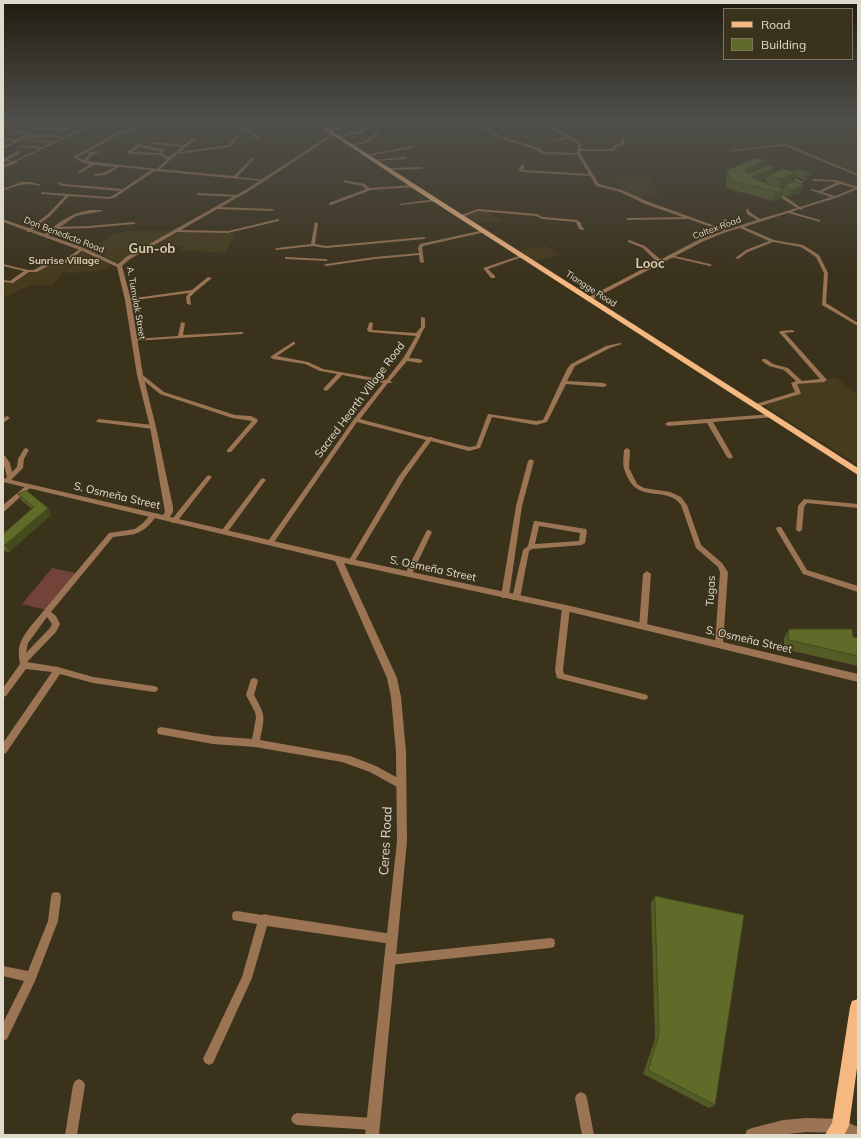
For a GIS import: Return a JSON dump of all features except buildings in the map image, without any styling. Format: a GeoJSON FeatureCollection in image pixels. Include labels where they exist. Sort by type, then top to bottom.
{"type":"FeatureCollection","features":[{"type":"Feature","properties":{"kind":"main road","name":"Tiangge Road"},"geometry":{"type":"LineString","coordinates":[[396,174],[858,472]]}},
{"type":"Feature","properties":{"kind":"main road"},"geometry":{"type":"LineString","coordinates":[[837,1131],[858,1007]]}},
{"type":"Feature","properties":{"kind":"street"},"geometry":{"type":"LineString","coordinates":[[95,175],[104,174]]}},
{"type":"Feature","properties":{"kind":"street"},"geometry":{"type":"LineString","coordinates":[[42,193],[108,198],[149,174]]}},
{"type":"Feature","properties":{"kind":"street"},"geometry":{"type":"LineString","coordinates":[[207,174],[262,180]]}},
{"type":"Feature","properties":{"kind":"street","name":"A. Tumulak Street"},"geometry":{"type":"LineString","coordinates":[[165,519],[169,512],[169,507],[153,427],[140,375],[128,300],[119,266],[128,258],[218,208],[271,174]]}},
{"type":"Feature","properties":{"kind":"street"},"geometry":{"type":"LineString","coordinates":[[576,174],[591,175],[598,186],[621,191],[647,203],[727,231]]}},
{"type":"Feature","properties":{"kind":"street"},"geometry":{"type":"LineString","coordinates":[[771,194],[801,181],[781,174]]}},
{"type":"Feature","properties":{"kind":"street"},"geometry":{"type":"LineString","coordinates":[[813,180],[841,182],[858,188]]}},
{"type":"Feature","properties":{"kind":"street"},"geometry":{"type":"LineString","coordinates":[[344,181],[364,185],[368,190]]}},
{"type":"Feature","properties":{"kind":"street"},"geometry":{"type":"LineString","coordinates":[[3,190],[11,185],[33,182],[40,185]]}},
{"type":"Feature","properties":{"kind":"street"},"geometry":{"type":"LineString","coordinates":[[819,192],[841,182]]}},
{"type":"Feature","properties":{"kind":"street"},"geometry":{"type":"LineString","coordinates":[[59,183],[64,186],[123,190]]}},
{"type":"Feature","properties":{"kind":"street"},"geometry":{"type":"LineString","coordinates":[[330,204],[368,190],[414,186]]}},
{"type":"Feature","properties":{"kind":"street","name":"Caltex Road"},"geometry":{"type":"LineString","coordinates":[[589,299],[702,240],[800,209],[858,188]]}},
{"type":"Feature","properties":{"kind":"street"},"geometry":{"type":"LineString","coordinates":[[772,189],[800,209]]}},
{"type":"Feature","properties":{"kind":"street"},"geometry":{"type":"LineString","coordinates":[[812,190],[835,197]]}},
{"type":"Feature","properties":{"kind":"street"},"geometry":{"type":"LineString","coordinates":[[198,194],[237,196]]}},
{"type":"Feature","properties":{"kind":"street"},"geometry":{"type":"LineString","coordinates":[[28,230],[49,215],[67,196]]}},
{"type":"Feature","properties":{"kind":"street"},"geometry":{"type":"LineString","coordinates":[[401,204],[436,200]]}},
{"type":"Feature","properties":{"kind":"street"},"geometry":{"type":"LineString","coordinates":[[218,208],[272,210]]}},
{"type":"Feature","properties":{"kind":"street"},"geometry":{"type":"LineString","coordinates":[[461,216],[478,210],[537,215],[542,218],[577,221],[580,228],[583,229]]}},
{"type":"Feature","properties":{"kind":"street"},"geometry":{"type":"LineString","coordinates":[[747,210],[748,213],[760,221]]}},
{"type":"Feature","properties":{"kind":"street"},"geometry":{"type":"LineString","coordinates":[[45,236],[76,213],[84,211],[101,211]]}},
{"type":"Feature","properties":{"kind":"street"},"geometry":{"type":"LineString","coordinates":[[789,212],[819,221]]}},
{"type":"Feature","properties":{"kind":"street"},"geometry":{"type":"LineString","coordinates":[[628,219],[688,218]]}},
{"type":"Feature","properties":{"kind":"street","name":"Don Benedicto Road"},"geometry":{"type":"LineString","coordinates":[[3,220],[82,249],[119,266]]}},
{"type":"Feature","properties":{"kind":"street"},"geometry":{"type":"LineString","coordinates":[[176,231],[228,232],[278,220]]}},
{"type":"Feature","properties":{"kind":"street"},"geometry":{"type":"LineString","coordinates":[[716,228],[727,224],[725,220]]}},
{"type":"Feature","properties":{"kind":"street"},"geometry":{"type":"LineString","coordinates":[[57,228],[134,223]]}},
{"type":"Feature","properties":{"kind":"street"},"geometry":{"type":"LineString","coordinates":[[313,245],[316,224]]}},
{"type":"Feature","properties":{"kind":"street"},"geometry":{"type":"LineString","coordinates":[[740,227],[773,240],[802,246],[818,256],[826,273],[824,304],[858,325]]}},
{"type":"Feature","properties":{"kind":"street"},"geometry":{"type":"LineString","coordinates":[[422,262],[420,246],[484,231]]}},
{"type":"Feature","properties":{"kind":"street"},"geometry":{"type":"LineString","coordinates":[[277,250],[313,245],[326,247],[423,237],[434,242]]}},
{"type":"Feature","properties":{"kind":"street"},"geometry":{"type":"LineString","coordinates":[[737,258],[747,251],[773,240]]}},
{"type":"Feature","properties":{"kind":"street"},"geometry":{"type":"LineString","coordinates":[[629,241],[644,247],[660,262]]}},
{"type":"Feature","properties":{"kind":"street"},"geometry":{"type":"LineString","coordinates":[[371,243],[374,253]]}},
{"type":"Feature","properties":{"kind":"street"},"geometry":{"type":"LineString","coordinates":[[326,247],[326,265]]}},
{"type":"Feature","properties":{"kind":"street"},"geometry":{"type":"LineString","coordinates":[[3,265],[28,271],[35,271],[54,261],[64,262],[82,249]]}},
{"type":"Feature","properties":{"kind":"street"},"geometry":{"type":"LineString","coordinates":[[286,258],[326,265],[374,253],[421,254]]}},
{"type":"Feature","properties":{"kind":"street"},"geometry":{"type":"LineString","coordinates":[[493,277],[485,268],[523,256]]}},
{"type":"Feature","properties":{"kind":"street"},"geometry":{"type":"LineString","coordinates":[[671,256],[710,265]]}},
{"type":"Feature","properties":{"kind":"street"},"geometry":{"type":"LineString","coordinates":[[3,281],[11,282],[28,271]]}},
{"type":"Feature","properties":{"kind":"street"},"geometry":{"type":"LineString","coordinates":[[189,304],[188,297],[193,291],[210,278]]}},
{"type":"Feature","properties":{"kind":"street"},"geometry":{"type":"LineString","coordinates":[[128,300],[193,291]]}},
{"type":"Feature","properties":{"kind":"street"},"geometry":{"type":"LineString","coordinates":[[418,334],[423,327],[423,318]]}},
{"type":"Feature","properties":{"kind":"street"},"geometry":{"type":"LineString","coordinates":[[180,337],[183,322]]}},
{"type":"Feature","properties":{"kind":"street","name":"Sacred Hearth Village Road"},"geometry":{"type":"LineString","coordinates":[[270,543],[356,420],[389,382],[406,359],[420,335],[371,331],[371,323]]}},
{"type":"Feature","properties":{"kind":"street"},"geometry":{"type":"LineString","coordinates":[[755,406],[798,393],[794,384],[824,380],[781,332],[792,331]]}},
{"type":"Feature","properties":{"kind":"street"},"geometry":{"type":"LineString","coordinates":[[134,340],[242,333]]}},
{"type":"Feature","properties":{"kind":"street"},"geometry":{"type":"LineString","coordinates":[[293,343],[274,355],[273,358],[306,363],[322,370],[389,382]]}},
{"type":"Feature","properties":{"kind":"street"},"geometry":{"type":"LineString","coordinates":[[356,420],[474,449],[478,447],[490,415],[541,422],[545,421],[570,369],[578,362],[608,347],[620,344]]}},
{"type":"Feature","properties":{"kind":"street"},"geometry":{"type":"LineString","coordinates":[[406,359],[420,361]]}},
{"type":"Feature","properties":{"kind":"street"},"geometry":{"type":"LineString","coordinates":[[764,360],[771,365],[786,369],[800,382]]}},
{"type":"Feature","properties":{"kind":"street"},"geometry":{"type":"LineString","coordinates":[[326,389],[341,373]]}},
{"type":"Feature","properties":{"kind":"street"},"geometry":{"type":"LineString","coordinates":[[140,375],[162,393],[234,417],[251,418],[255,420],[229,450]]}},
{"type":"Feature","properties":{"kind":"street"},"geometry":{"type":"LineString","coordinates":[[564,382],[604,386]]}},
{"type":"Feature","properties":{"kind":"street"},"geometry":{"type":"LineString","coordinates":[[668,424],[772,416]]}},
{"type":"Feature","properties":{"kind":"street"},"geometry":{"type":"LineString","coordinates":[[99,421],[153,427]]}},
{"type":"Feature","properties":{"kind":"street"},"geometry":{"type":"LineString","coordinates":[[709,421],[730,457]]}},
{"type":"Feature","properties":{"kind":"street"},"geometry":{"type":"LineString","coordinates":[[351,562],[402,476],[430,438]]}},
{"type":"Feature","properties":{"kind":"street"},"geometry":{"type":"LineString","coordinates":[[7,479],[20,468],[21,459],[26,450]]}},
{"type":"Feature","properties":{"kind":"street","name":"Tugas"},"geometry":{"type":"LineString","coordinates":[[627,450],[626,468],[635,485],[642,490],[670,494],[679,498],[684,505],[698,546],[720,565],[724,572],[719,644]]}},
{"type":"Feature","properties":{"kind":"street"},"geometry":{"type":"LineString","coordinates":[[3,457],[7,463],[7,479]]}},
{"type":"Feature","properties":{"kind":"street"},"geometry":{"type":"LineString","coordinates":[[505,596],[518,506],[532,460]]}},
{"type":"Feature","properties":{"kind":"street"},"geometry":{"type":"LineString","coordinates":[[174,521],[209,477]]}},
{"type":"Feature","properties":{"kind":"street","name":"S. Osmeña Street"},"geometry":{"type":"LineString","coordinates":[[7,479],[29,486],[154,515],[165,519],[351,562],[566,608],[858,678]]}},
{"type":"Feature","properties":{"kind":"street"},"geometry":{"type":"LineString","coordinates":[[224,532],[263,480]]}},
{"type":"Feature","properties":{"kind":"street"},"geometry":{"type":"LineString","coordinates":[[3,509],[29,486]]}},
{"type":"Feature","properties":{"kind":"street"},"geometry":{"type":"LineString","coordinates":[[799,530],[801,506],[806,500],[858,506]]}},
{"type":"Feature","properties":{"kind":"street"},"geometry":{"type":"LineString","coordinates":[[24,663],[22,652],[24,642],[47,612],[111,536],[115,534],[133,533],[139,530],[154,515]]}},
{"type":"Feature","properties":{"kind":"street"},"geometry":{"type":"LineString","coordinates":[[516,598],[526,550],[532,547],[582,543],[584,531],[536,523],[532,547]]}},
{"type":"Feature","properties":{"kind":"street"},"geometry":{"type":"LineString","coordinates":[[779,529],[805,572],[858,589]]}},
{"type":"Feature","properties":{"kind":"street"},"geometry":{"type":"LineString","coordinates":[[409,574],[429,532]]}},
{"type":"Feature","properties":{"kind":"street","name":"Ceres Road"},"geometry":{"type":"LineString","coordinates":[[338,559],[392,678],[400,727],[402,841],[372,1130]]}},
{"type":"Feature","properties":{"kind":"street"},"geometry":{"type":"LineString","coordinates":[[643,626],[647,574]]}},
{"type":"Feature","properties":{"kind":"street"},"geometry":{"type":"LineString","coordinates":[[566,608],[559,670],[560,676],[644,697]]}},
{"type":"Feature","properties":{"kind":"street"},"geometry":{"type":"LineString","coordinates":[[3,694],[24,663],[53,630],[56,624],[47,612]]}},
{"type":"Feature","properties":{"kind":"street"},"geometry":{"type":"LineString","coordinates":[[24,663],[58,670],[93,680],[154,689]]}},
{"type":"Feature","properties":{"kind":"street"},"geometry":{"type":"LineString","coordinates":[[3,750],[58,670]]}},
{"type":"Feature","properties":{"kind":"street"},"geometry":{"type":"LineString","coordinates":[[254,681],[250,695],[259,712],[260,718],[255,743]]}},
{"type":"Feature","properties":{"kind":"street"},"geometry":{"type":"LineString","coordinates":[[161,731],[213,740],[255,743],[352,761],[379,772],[402,785]]}},
{"type":"Feature","properties":{"kind":"street"},"geometry":{"type":"LineString","coordinates":[[3,1035],[31,977],[53,921],[56,897]]}},
{"type":"Feature","properties":{"kind":"street"},"geometry":{"type":"LineString","coordinates":[[237,916],[392,939]]}},
{"type":"Feature","properties":{"kind":"street"},"geometry":{"type":"LineString","coordinates":[[209,1059],[247,978],[264,919]]}},
{"type":"Feature","properties":{"kind":"street"},"geometry":{"type":"LineString","coordinates":[[389,960],[550,943]]}},
{"type":"Feature","properties":{"kind":"street"},"geometry":{"type":"LineString","coordinates":[[3,971],[31,977]]}},
{"type":"Feature","properties":{"kind":"street"},"geometry":{"type":"LineString","coordinates":[[71,1135],[79,1085]]}},
{"type":"Feature","properties":{"kind":"street"},"geometry":{"type":"LineString","coordinates":[[581,1098],[588,1135]]}},
{"type":"Feature","properties":{"kind":"street"},"geometry":{"type":"LineString","coordinates":[[297,1119],[372,1130]]}},
{"type":"Feature","properties":{"kind":"street"},"geometry":{"type":"LineString","coordinates":[[752,1135],[783,1127],[807,1125],[858,1134]]}},
{"type":"Feature","properties":{"kind":"shaded area"},"geometry":{"type":"Polygon","coordinates":[[[641,174],[651,179],[658,194],[637,197],[619,189],[620,186],[615,183],[613,178],[641,174]]]}},
{"type":"Feature","properties":{"kind":"shaded area"},"geometry":{"type":"Polygon","coordinates":[[[478,210],[486,211],[504,221],[475,223],[464,216],[478,210]]]}},
{"type":"Feature","properties":{"kind":"shaded area"},"geometry":{"type":"Polygon","coordinates":[[[126,231],[172,231],[117,262],[88,250],[115,234],[126,231]]]}},
{"type":"Feature","properties":{"kind":"shaded area"},"geometry":{"type":"Polygon","coordinates":[[[180,232],[235,233],[225,253],[180,250],[183,246],[158,244],[180,232]]]}},
{"type":"Feature","properties":{"kind":"shaded area"},"geometry":{"type":"Polygon","coordinates":[[[547,246],[560,255],[533,261],[520,251],[547,246]]]}},
{"type":"Feature","properties":{"kind":"shaded area"},"geometry":{"type":"Polygon","coordinates":[[[82,252],[109,264],[110,266],[103,270],[70,273],[62,272],[53,285],[31,285],[3,298],[3,283],[15,282],[28,273],[37,272],[55,262],[65,263],[82,252]]]}},
{"type":"Feature","properties":{"kind":"shaded area"},"geometry":{"type":"Polygon","coordinates":[[[835,377],[858,395],[858,465],[764,405],[799,394],[795,383],[824,382],[835,377]]]}},
{"type":"Feature","properties":{"kind":"shaded area"},"geometry":{"type":"Polygon","coordinates":[[[52,568],[76,573],[47,610],[22,604],[52,568]]]}},
{"type":"Feature","properties":{"kind":"district","name":"Gun-ob"},"geometry":{"type":"Point","coordinates":[152,249]}},
{"type":"Feature","properties":{"kind":"district","name":"Sunrise Village"},"geometry":{"type":"Point","coordinates":[64,261]}},
{"type":"Feature","properties":{"kind":"district","name":"Looc"},"geometry":{"type":"Point","coordinates":[650,264]}}]}
